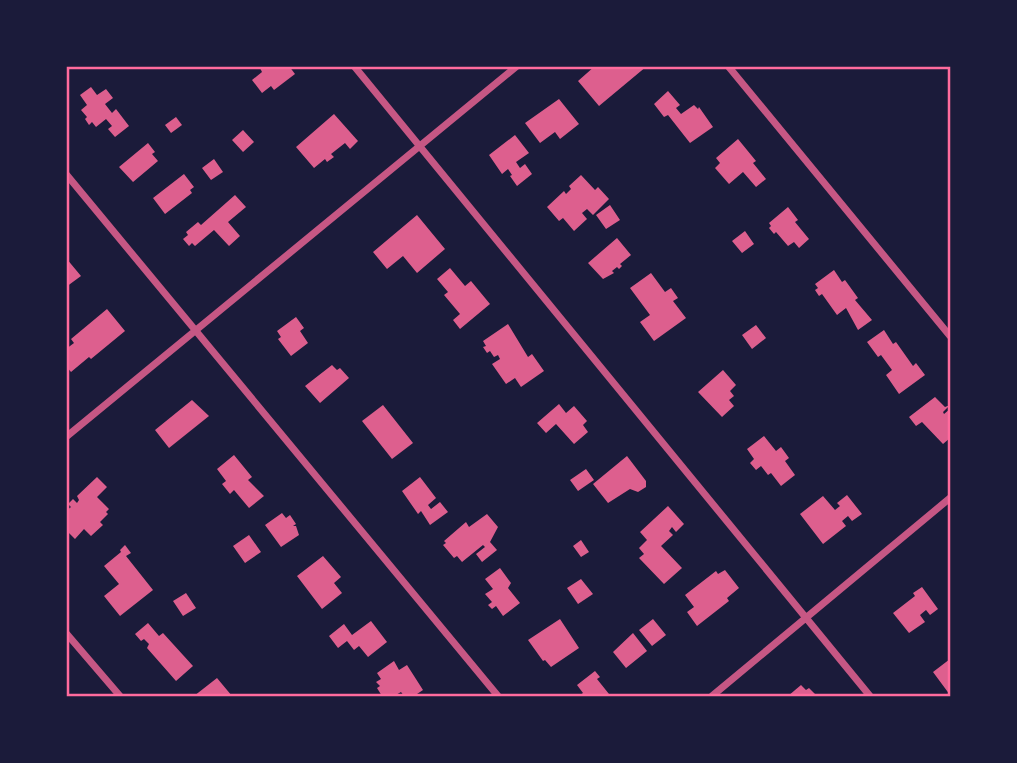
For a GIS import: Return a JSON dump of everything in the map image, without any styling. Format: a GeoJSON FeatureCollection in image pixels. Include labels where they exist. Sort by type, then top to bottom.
{"type":"FeatureCollection","features":[{"type":"Feature","properties":{"kind":"street"},"geometry":{"type":"LineString","coordinates":[[354,66],[870,696]]}},
{"type":"Feature","properties":{"kind":"street"},"geometry":{"type":"LineString","coordinates":[[66,437],[517,66]]}},
{"type":"Feature","properties":{"kind":"street"},"geometry":{"type":"LineString","coordinates":[[728,66],[950,336]]}},
{"type":"Feature","properties":{"kind":"street"},"geometry":{"type":"LineString","coordinates":[[66,174],[498,696]]}},
{"type":"Feature","properties":{"kind":"street"},"geometry":{"type":"LineString","coordinates":[[712,696],[950,498]]}},
{"type":"Feature","properties":{"kind":"street"},"geometry":{"type":"LineString","coordinates":[[66,633],[120,696]]}},
{"type":"Feature","properties":{"kind":"building"},"geometry":{"type":"Polygon","coordinates":[[[261,66],[289,66],[295,74],[274,90],[271,86],[262,93],[252,80],[262,72],[261,66]]]}},
{"type":"Feature","properties":{"kind":"building"},"geometry":{"type":"Polygon","coordinates":[[[595,66],[647,66],[599,106],[578,81],[595,66]]]}},
{"type":"Feature","properties":{"kind":"building"},"geometry":{"type":"Polygon","coordinates":[[[91,87],[97,95],[106,89],[113,98],[105,104],[112,113],[116,109],[129,126],[115,137],[108,129],[112,126],[106,119],[96,127],[92,122],[89,125],[85,119],[87,117],[81,110],[87,105],[80,95],[91,87]]]}},
{"type":"Feature","properties":{"kind":"building"},"geometry":{"type":"Polygon","coordinates":[[[668,91],[680,105],[676,108],[681,114],[694,105],[698,109],[699,107],[713,127],[690,143],[668,115],[664,117],[654,104],[668,91]]]}},
{"type":"Feature","properties":{"kind":"building"},"geometry":{"type":"Polygon","coordinates":[[[559,99],[579,124],[560,139],[555,132],[540,143],[525,123],[559,99]]]}},
{"type":"Feature","properties":{"kind":"building"},"geometry":{"type":"Polygon","coordinates":[[[334,114],[358,141],[350,149],[345,143],[331,154],[334,157],[327,162],[325,159],[314,168],[296,147],[334,114]]]}},
{"type":"Feature","properties":{"kind":"building"},"geometry":{"type":"Polygon","coordinates":[[[176,117],[182,125],[171,133],[165,125],[176,117]]]}},
{"type":"Feature","properties":{"kind":"building"},"geometry":{"type":"Polygon","coordinates":[[[243,130],[254,142],[243,152],[232,140],[243,130]]]}},
{"type":"Feature","properties":{"kind":"building"},"geometry":{"type":"Polygon","coordinates":[[[515,135],[529,153],[516,162],[520,168],[525,164],[532,174],[517,186],[508,169],[502,174],[489,155],[515,135]]]}},
{"type":"Feature","properties":{"kind":"building"},"geometry":{"type":"Polygon","coordinates":[[[738,139],[756,161],[753,163],[766,179],[756,187],[743,172],[729,184],[715,168],[720,163],[716,158],[738,139]]]}},
{"type":"Feature","properties":{"kind":"building"},"geometry":{"type":"Polygon","coordinates":[[[148,143],[158,161],[133,182],[119,167],[148,143]]]}},
{"type":"Feature","properties":{"kind":"building"},"geometry":{"type":"Polygon","coordinates":[[[214,159],[223,172],[211,180],[202,168],[214,159]]]}},
{"type":"Feature","properties":{"kind":"building"},"geometry":{"type":"Polygon","coordinates":[[[184,174],[194,187],[190,190],[192,193],[165,214],[153,198],[184,174]]]}},
{"type":"Feature","properties":{"kind":"building"},"geometry":{"type":"Polygon","coordinates":[[[581,175],[595,190],[598,187],[609,199],[593,215],[587,209],[582,213],[587,219],[574,231],[563,218],[559,221],[547,207],[564,191],[566,194],[571,189],[569,186],[581,175]]]}},
{"type":"Feature","properties":{"kind":"building"},"geometry":{"type":"Polygon","coordinates":[[[235,195],[246,207],[228,222],[240,236],[229,246],[214,230],[195,246],[192,243],[189,246],[183,239],[188,235],[186,232],[198,222],[201,225],[235,195]]]}},
{"type":"Feature","properties":{"kind":"building"},"geometry":{"type":"Polygon","coordinates":[[[610,205],[620,220],[606,229],[596,215],[610,205]]]}},
{"type":"Feature","properties":{"kind":"building"},"geometry":{"type":"Polygon","coordinates":[[[788,207],[798,220],[795,222],[809,239],[799,248],[794,242],[788,246],[769,228],[769,223],[788,207]]]}},
{"type":"Feature","properties":{"kind":"building"},"geometry":{"type":"Polygon","coordinates":[[[417,215],[445,249],[417,273],[403,256],[387,269],[373,252],[417,215]]]}},
{"type":"Feature","properties":{"kind":"building"},"geometry":{"type":"Polygon","coordinates":[[[745,231],[754,244],[742,253],[732,241],[745,231]]]}},
{"type":"Feature","properties":{"kind":"building"},"geometry":{"type":"Polygon","coordinates":[[[617,238],[631,255],[620,264],[622,266],[619,269],[617,267],[612,271],[614,273],[603,279],[588,263],[617,238]]]}},
{"type":"Feature","properties":{"kind":"building"},"geometry":{"type":"Polygon","coordinates":[[[66,258],[81,276],[66,287],[66,258]]]}},
{"type":"Feature","properties":{"kind":"building"},"geometry":{"type":"Polygon","coordinates":[[[450,268],[465,286],[471,281],[490,304],[460,329],[453,320],[460,314],[444,295],[448,292],[437,279],[450,268]]]}},
{"type":"Feature","properties":{"kind":"building"},"geometry":{"type":"Polygon","coordinates":[[[834,270],[842,282],[845,280],[858,298],[855,300],[872,320],[858,330],[846,308],[837,315],[822,294],[819,296],[815,290],[818,288],[815,284],[834,270]]]}},
{"type":"Feature","properties":{"kind":"building"},"geometry":{"type":"Polygon","coordinates":[[[651,273],[665,292],[671,288],[678,298],[673,301],[686,318],[654,341],[640,322],[650,315],[630,288],[651,273]]]}},
{"type":"Feature","properties":{"kind":"building"},"geometry":{"type":"Polygon","coordinates":[[[107,309],[125,331],[71,372],[66,366],[66,349],[74,343],[71,339],[107,309]]]}},
{"type":"Feature","properties":{"kind":"building"},"geometry":{"type":"Polygon","coordinates":[[[296,317],[304,328],[300,331],[308,343],[291,356],[278,339],[281,337],[277,331],[296,317]]]}},
{"type":"Feature","properties":{"kind":"building"},"geometry":{"type":"Polygon","coordinates":[[[508,324],[528,357],[532,354],[544,371],[521,387],[515,378],[506,384],[492,364],[500,359],[498,355],[494,357],[483,347],[486,346],[483,341],[508,324]]]}},
{"type":"Feature","properties":{"kind":"building"},"geometry":{"type":"Polygon","coordinates":[[[756,325],[766,338],[752,349],[742,335],[756,325]]]}},
{"type":"Feature","properties":{"kind":"building"},"geometry":{"type":"Polygon","coordinates":[[[884,330],[913,366],[916,363],[925,375],[899,394],[886,375],[892,370],[867,342],[884,330]]]}},
{"type":"Feature","properties":{"kind":"building"},"geometry":{"type":"Polygon","coordinates":[[[332,365],[337,370],[340,368],[349,378],[320,403],[305,386],[332,365]]]}},
{"type":"Feature","properties":{"kind":"building"},"geometry":{"type":"Polygon","coordinates":[[[723,370],[736,385],[730,391],[734,396],[729,400],[734,406],[722,417],[698,392],[723,370]]]}},
{"type":"Feature","properties":{"kind":"building"},"geometry":{"type":"Polygon","coordinates":[[[935,397],[945,407],[950,405],[943,412],[944,414],[950,409],[950,438],[943,444],[922,422],[916,426],[909,417],[935,397]]]}},
{"type":"Feature","properties":{"kind":"building"},"geometry":{"type":"Polygon","coordinates":[[[192,400],[209,416],[169,448],[155,430],[192,400]]]}},
{"type":"Feature","properties":{"kind":"building"},"geometry":{"type":"Polygon","coordinates":[[[559,404],[566,413],[574,406],[587,421],[583,425],[588,432],[574,444],[556,424],[546,433],[537,423],[559,404]]]}},
{"type":"Feature","properties":{"kind":"building"},"geometry":{"type":"Polygon","coordinates":[[[383,405],[413,443],[392,459],[362,421],[383,405]]]}},
{"type":"Feature","properties":{"kind":"building"},"geometry":{"type":"Polygon","coordinates":[[[764,436],[776,451],[781,447],[789,458],[785,461],[795,475],[781,486],[771,473],[768,475],[761,466],[756,470],[750,463],[754,459],[747,449],[764,436]]]}},
{"type":"Feature","properties":{"kind":"building"},"geometry":{"type":"Polygon","coordinates":[[[234,455],[252,477],[248,480],[264,496],[249,508],[234,490],[230,494],[222,484],[226,481],[217,469],[234,455]]]}},
{"type":"Feature","properties":{"kind":"building"},"geometry":{"type":"Polygon","coordinates":[[[627,456],[646,481],[646,487],[638,492],[630,489],[608,503],[593,484],[627,456]]]}},
{"type":"Feature","properties":{"kind":"building"},"geometry":{"type":"Polygon","coordinates":[[[586,469],[594,480],[578,491],[570,480],[586,469]]]}},
{"type":"Feature","properties":{"kind":"building"},"geometry":{"type":"Polygon","coordinates":[[[97,477],[107,487],[97,497],[109,509],[106,512],[108,514],[100,522],[103,525],[91,536],[84,529],[75,539],[66,530],[66,511],[71,507],[68,504],[73,499],[77,503],[77,496],[97,477]]]}},
{"type":"Feature","properties":{"kind":"building"},"geometry":{"type":"Polygon","coordinates":[[[420,477],[436,498],[428,505],[431,509],[440,502],[448,512],[430,525],[421,511],[418,514],[402,491],[420,477]]]}},
{"type":"Feature","properties":{"kind":"building"},"geometry":{"type":"Polygon","coordinates":[[[847,495],[862,514],[852,521],[848,516],[842,521],[846,526],[823,544],[800,514],[823,496],[835,510],[840,506],[837,503],[847,495]]]}},
{"type":"Feature","properties":{"kind":"building"},"geometry":{"type":"Polygon","coordinates":[[[668,506],[684,524],[676,532],[672,527],[669,531],[673,535],[661,546],[682,568],[664,584],[639,558],[644,554],[639,548],[647,540],[640,532],[668,506]]]}},
{"type":"Feature","properties":{"kind":"building"},"geometry":{"type":"Polygon","coordinates":[[[282,513],[286,518],[290,515],[299,535],[281,547],[265,525],[282,513]]]}},
{"type":"Feature","properties":{"kind":"building"},"geometry":{"type":"Polygon","coordinates":[[[487,514],[498,527],[490,542],[497,550],[482,562],[476,554],[485,547],[483,545],[462,562],[457,556],[454,558],[443,545],[446,543],[444,541],[466,522],[469,527],[487,514]]]}},
{"type":"Feature","properties":{"kind":"building"},"geometry":{"type":"Polygon","coordinates":[[[249,535],[261,552],[245,563],[233,546],[249,535]]]}},
{"type":"Feature","properties":{"kind":"building"},"geometry":{"type":"Polygon","coordinates":[[[581,540],[589,552],[581,557],[573,546],[581,540]]]}},
{"type":"Feature","properties":{"kind":"building"},"geometry":{"type":"Polygon","coordinates":[[[125,545],[131,553],[126,556],[153,590],[120,616],[104,596],[119,584],[104,566],[121,552],[125,545]]]}},
{"type":"Feature","properties":{"kind":"building"},"geometry":{"type":"Polygon","coordinates":[[[323,556],[341,577],[334,583],[342,593],[322,609],[297,576],[323,556]]]}},
{"type":"Feature","properties":{"kind":"building"},"geometry":{"type":"Polygon","coordinates":[[[500,568],[511,583],[508,588],[520,603],[503,616],[496,606],[492,609],[488,605],[492,602],[485,594],[493,589],[485,579],[500,568]]]}},
{"type":"Feature","properties":{"kind":"building"},"geometry":{"type":"Polygon","coordinates":[[[725,570],[739,588],[727,598],[729,601],[697,626],[687,612],[694,607],[685,595],[716,571],[718,574],[725,570]]]}},
{"type":"Feature","properties":{"kind":"building"},"geometry":{"type":"Polygon","coordinates":[[[581,579],[593,594],[578,604],[567,588],[581,579]]]}},
{"type":"Feature","properties":{"kind":"building"},"geometry":{"type":"Polygon","coordinates":[[[922,587],[938,609],[930,615],[926,610],[920,615],[925,622],[909,633],[893,613],[922,587]]]}},
{"type":"Feature","properties":{"kind":"building"},"geometry":{"type":"Polygon","coordinates":[[[186,593],[196,608],[183,616],[173,601],[186,593]]]}},
{"type":"Feature","properties":{"kind":"building"},"geometry":{"type":"Polygon","coordinates":[[[560,619],[579,648],[551,667],[543,661],[528,640],[560,619]]]}},
{"type":"Feature","properties":{"kind":"building"},"geometry":{"type":"Polygon","coordinates":[[[653,619],[666,635],[652,646],[639,630],[653,619]]]}},
{"type":"Feature","properties":{"kind":"building"},"geometry":{"type":"Polygon","coordinates":[[[371,621],[387,642],[368,657],[359,646],[354,650],[347,641],[338,648],[329,636],[344,624],[352,635],[371,621]]]}},
{"type":"Feature","properties":{"kind":"building"},"geometry":{"type":"Polygon","coordinates":[[[148,623],[159,636],[163,633],[193,666],[176,681],[147,648],[149,644],[144,639],[141,641],[135,634],[148,623]]]}},
{"type":"Feature","properties":{"kind":"building"},"geometry":{"type":"Polygon","coordinates":[[[633,633],[647,651],[626,668],[613,652],[633,633]]]}},
{"type":"Feature","properties":{"kind":"building"},"geometry":{"type":"Polygon","coordinates":[[[950,659],[950,695],[933,672],[950,659]]]}},
{"type":"Feature","properties":{"kind":"building"},"geometry":{"type":"Polygon","coordinates":[[[394,661],[399,670],[407,665],[423,690],[414,696],[404,696],[401,692],[394,696],[382,696],[377,688],[380,686],[376,682],[381,679],[377,673],[394,661]]]}},
{"type":"Feature","properties":{"kind":"building"},"geometry":{"type":"Polygon","coordinates":[[[595,671],[600,677],[597,679],[609,694],[579,696],[583,693],[577,685],[595,671]]]}},
{"type":"Feature","properties":{"kind":"building"},"geometry":{"type":"Polygon","coordinates":[[[217,678],[232,696],[194,696],[217,678]]]}},
{"type":"Feature","properties":{"kind":"building"},"geometry":{"type":"Polygon","coordinates":[[[801,685],[806,690],[809,688],[817,696],[788,696],[801,685]]]}}]}
